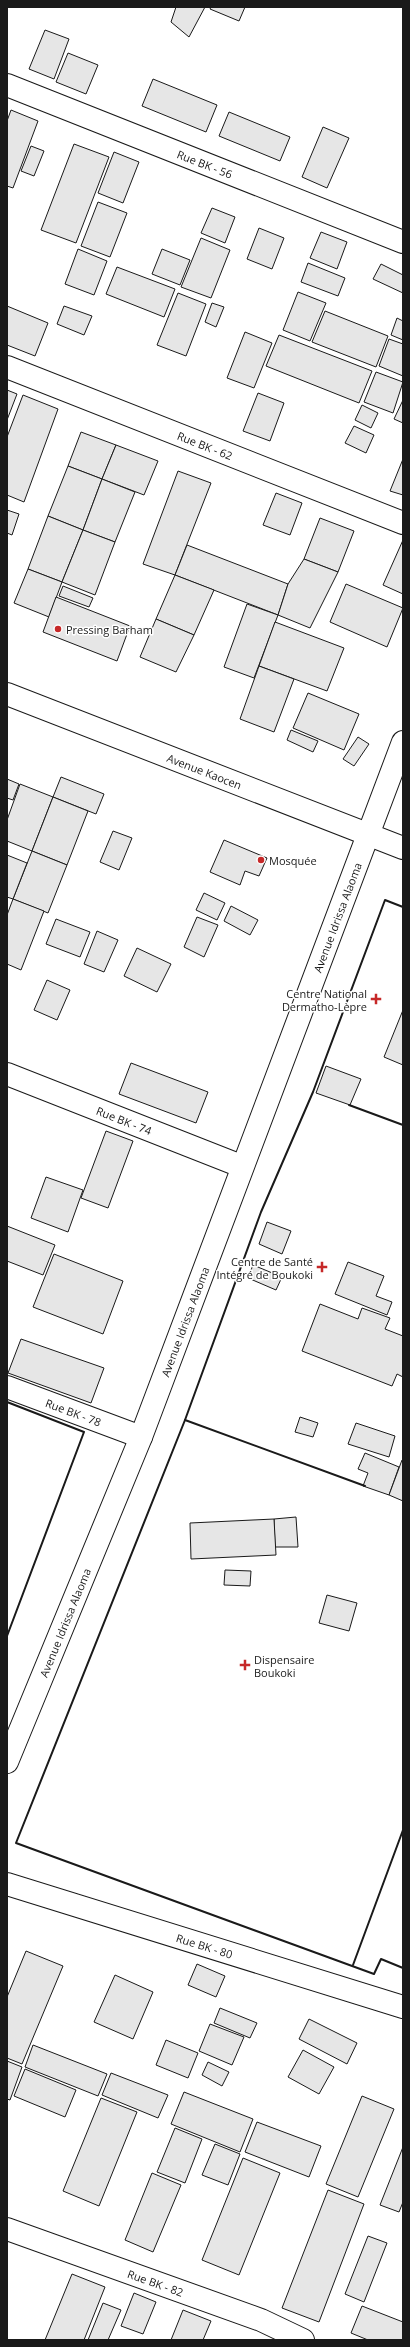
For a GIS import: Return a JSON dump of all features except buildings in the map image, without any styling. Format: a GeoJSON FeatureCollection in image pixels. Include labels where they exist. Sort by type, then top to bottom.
{"type":"FeatureCollection","features":[{"type":"Feature","properties":{"kind":"street","name":"Rue BK - 56"},"geometry":{"type":"LineString","coordinates":[[7,85],[403,242]]}},
{"type":"Feature","properties":{"kind":"street","name":"Rue BK - 62"},"geometry":{"type":"LineString","coordinates":[[7,367],[403,523]]}},
{"type":"Feature","properties":{"kind":"street","name":"Avenue Kaocen"},"geometry":{"type":"LineString","coordinates":[[7,694],[403,848]]}},
{"type":"Feature","properties":{"kind":"street","name":"Avenue Idrissa Alaoma"},"geometry":{"type":"LineString","coordinates":[[7,1762],[140,1437],[241,1166],[369,836],[403,742]]}},
{"type":"Feature","properties":{"kind":"street","name":"Rue BK - 74"},"geometry":{"type":"LineString","coordinates":[[7,1074],[241,1166]]}},
{"type":"Feature","properties":{"kind":"street","name":"Rue BK - 78"},"geometry":{"type":"LineString","coordinates":[[7,1387],[140,1437]]}},
{"type":"Feature","properties":{"kind":"street","name":"Rue BK - 80"},"geometry":{"type":"LineString","coordinates":[[7,1884],[403,2007]]}},
{"type":"Feature","properties":{"kind":"street","name":"Rue BK - 82"},"geometry":{"type":"LineString","coordinates":[[7,2228],[261,2320],[303,2340]]}},
{"type":"Feature","properties":{"kind":"wall"},"geometry":{"type":"LineString","coordinates":[[365,1486],[185,1420],[261,1212],[313,1092],[385,900],[403,907]]}},
{"type":"Feature","properties":{"kind":"wall"},"geometry":{"type":"LineString","coordinates":[[349,1105],[403,1125]]}},
{"type":"Feature","properties":{"kind":"wall"},"geometry":{"type":"LineString","coordinates":[[7,1402],[84,1432],[7,1636]]}},
{"type":"Feature","properties":{"kind":"wall"},"geometry":{"type":"LineString","coordinates":[[185,1420],[16,1843],[374,1974],[381,1959],[403,1968]]}},
{"type":"Feature","properties":{"kind":"wall"},"geometry":{"type":"LineString","coordinates":[[353,1965],[403,1830]]}},
{"type":"Feature","properties":{"kind":"place","name":"Pressing Barham"},"geometry":{"type":"Point","coordinates":[58,629]}},
{"type":"Feature","properties":{"kind":"place","name":"Mosquée"},"geometry":{"type":"Point","coordinates":[261,860]}},
{"type":"Feature","properties":{"kind":"place","name":"Centre National Dermatho-Lèpre"},"geometry":{"type":"Point","coordinates":[376,999]}},
{"type":"Feature","properties":{"kind":"place","name":"Centre de Santé Intégré de Boukoki"},"geometry":{"type":"Point","coordinates":[322,1267]}},
{"type":"Feature","properties":{"kind":"place","name":"Dispensaire Boukoki"},"geometry":{"type":"Point","coordinates":[245,1665]}}]}
